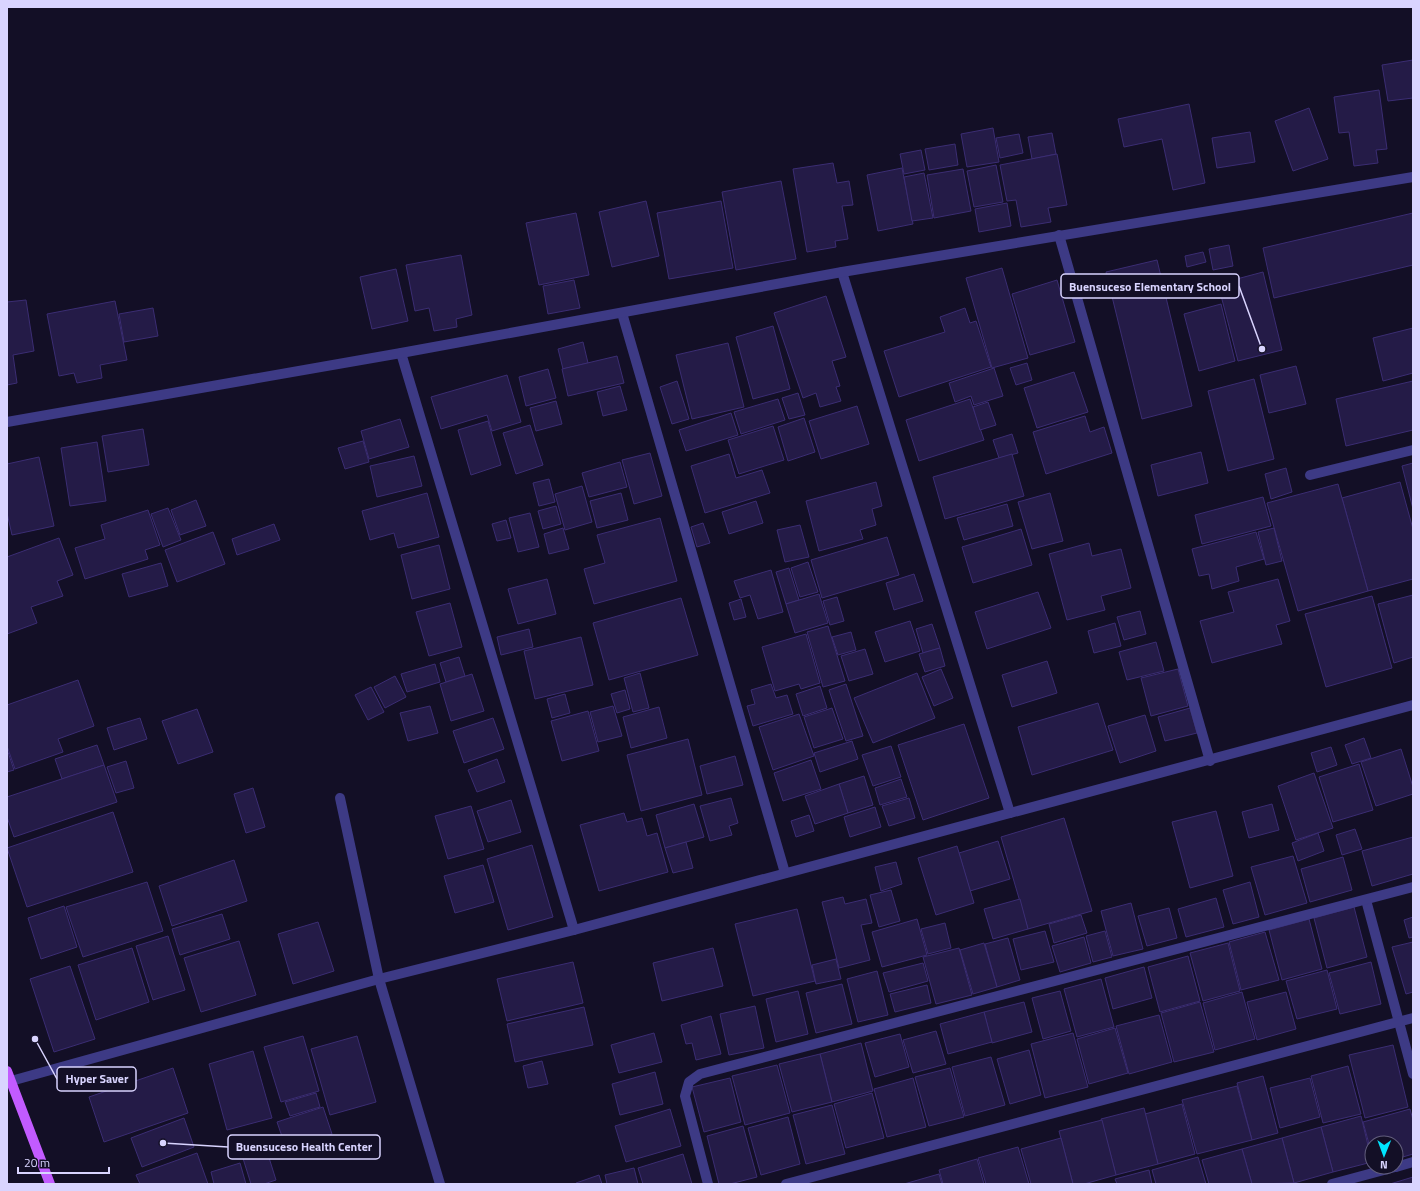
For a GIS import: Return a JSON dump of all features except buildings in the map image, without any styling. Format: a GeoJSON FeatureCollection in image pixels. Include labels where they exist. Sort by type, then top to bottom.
{"type":"FeatureCollection","features":[{"type":"Feature","properties":{"kind":"main road"},"geometry":{"type":"LineString","coordinates":[[7,1071],[50,1184]]}},
{"type":"Feature","properties":{"kind":"street"},"geometry":{"type":"LineString","coordinates":[[7,422],[401,353],[842,272],[1413,177]]}},
{"type":"Feature","properties":{"kind":"street"},"geometry":{"type":"LineString","coordinates":[[1059,235],[1210,761]]}},
{"type":"Feature","properties":{"kind":"street"},"geometry":{"type":"LineString","coordinates":[[842,272],[1010,813]]}},
{"type":"Feature","properties":{"kind":"street"},"geometry":{"type":"LineString","coordinates":[[622,312],[785,873]]}},
{"type":"Feature","properties":{"kind":"street"},"geometry":{"type":"LineString","coordinates":[[401,353],[574,930]]}},
{"type":"Feature","properties":{"kind":"street"},"geometry":{"type":"LineString","coordinates":[[1310,475],[1413,450]]}},
{"type":"Feature","properties":{"kind":"street"},"geometry":{"type":"LineString","coordinates":[[11,1081],[379,979],[574,930],[1210,761],[1413,705]]}},
{"type":"Feature","properties":{"kind":"street"},"geometry":{"type":"LineString","coordinates":[[340,798],[379,979],[440,1184]]}},
{"type":"Feature","properties":{"kind":"street"},"geometry":{"type":"LineString","coordinates":[[708,1184],[685,1096],[689,1082],[700,1074],[1413,887]]}},
{"type":"Feature","properties":{"kind":"street"},"geometry":{"type":"LineString","coordinates":[[1366,900],[1413,1074]]}},
{"type":"Feature","properties":{"kind":"street"},"geometry":{"type":"LineString","coordinates":[[786,1184],[1413,1018]]}},
{"type":"Feature","properties":{"kind":"street"},"geometry":{"type":"LineString","coordinates":[[1332,1184],[1365,1175]]}},
{"type":"Feature","properties":{"kind":"place","name":"Buensuceso Elementary School"},"geometry":{"type":"Point","coordinates":[1262,349]}},
{"type":"Feature","properties":{"kind":"place","name":"Hyper Saver"},"geometry":{"type":"Point","coordinates":[35,1039]}},
{"type":"Feature","properties":{"kind":"place","name":"Buensuceso Health Center"},"geometry":{"type":"Point","coordinates":[163,1143]}}]}
